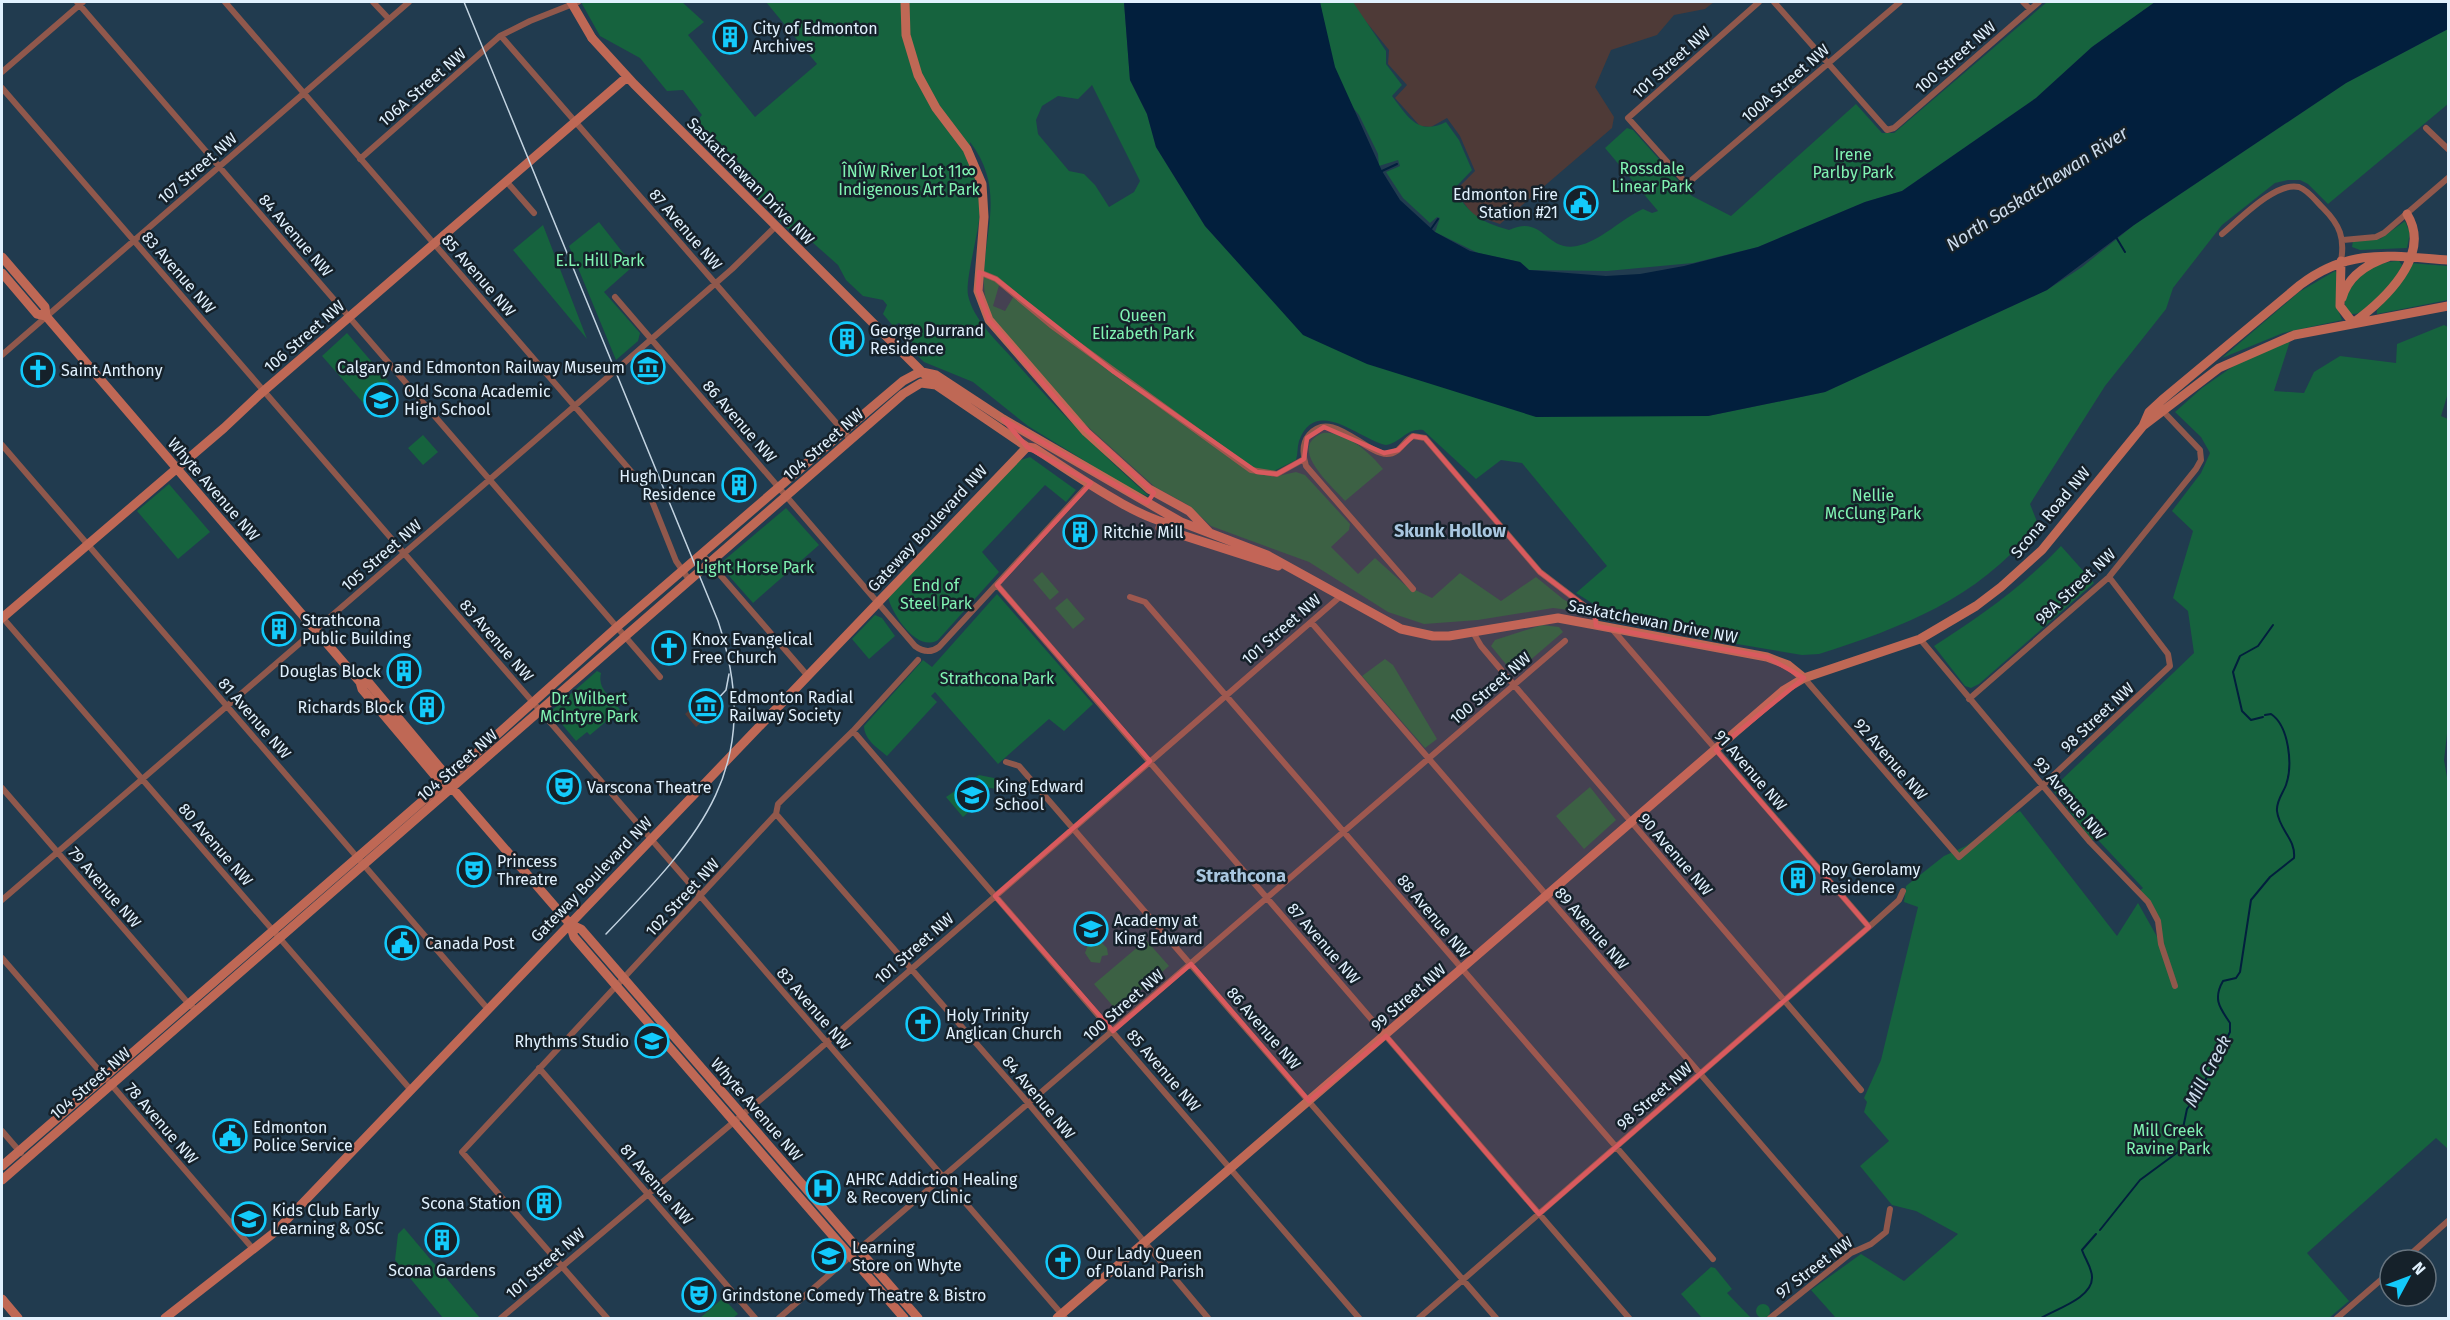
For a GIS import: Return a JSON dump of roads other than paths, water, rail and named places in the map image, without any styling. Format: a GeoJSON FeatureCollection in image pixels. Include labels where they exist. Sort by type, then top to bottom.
{"type":"FeatureCollection","features":[{"type":"Feature","properties":{"kind":"main road","name":"Saskatchewan Drive NW"},"geometry":{"type":"LineString","coordinates":[[571,2],[592,38],[627,77],[936,385],[1026,447],[1034,448],[1137,512],[1155,526],[1292,570]]}},
{"type":"Feature","properties":{"kind":"main road"},"geometry":{"type":"LineString","coordinates":[[905,2],[906,36],[918,75],[936,108],[967,149],[982,184],[984,217],[978,291],[989,320],[1070,416],[1149,489],[1192,514],[1214,535]]}},
{"type":"Feature","properties":{"kind":"main road","name":"106 Street NW"},"geometry":{"type":"LineString","coordinates":[[2,617],[224,428],[627,77]]}},
{"type":"Feature","properties":{"kind":"main road"},"geometry":{"type":"LineString","coordinates":[[2342,261],[2340,306],[2352,323],[2391,292],[2409,256],[2414,239],[2407,214]]}},
{"type":"Feature","properties":{"kind":"main road","name":"Scona Road NW"},"geometry":{"type":"LineString","coordinates":[[2160,409],[2300,285],[2323,269],[2342,261],[2374,255],[2448,260]]}},
{"type":"Feature","properties":{"kind":"main road"},"geometry":{"type":"LineString","coordinates":[[2340,306],[2346,286],[2359,271],[2373,262],[2398,255]]}},
{"type":"Feature","properties":{"kind":"main road","name":"Whyte Avenue NW"},"geometry":{"type":"LineString","coordinates":[[2,257],[45,307],[46,316],[360,682],[369,683],[446,781],[570,924],[574,937],[904,1318]]}},
{"type":"Feature","properties":{"kind":"main road","name":"Whyte Avenue NW"},"geometry":{"type":"LineString","coordinates":[[2,273],[37,314],[46,316]]}},
{"type":"Feature","properties":{"kind":"main road","name":"Scona Road NW"},"geometry":{"type":"LineString","coordinates":[[1777,696],[1804,678],[1920,639],[1976,606],[2025,566],[2143,426],[2149,412],[2160,409],[2219,368],[2294,335],[2448,306]]}},
{"type":"Feature","properties":{"kind":"main road"},"geometry":{"type":"LineString","coordinates":[[903,381],[908,366],[906,354]]}},
{"type":"Feature","properties":{"kind":"main road","name":"Saskatchewan Drive NW"},"geometry":{"type":"LineString","coordinates":[[922,372],[936,375],[1003,419],[1181,522],[1267,555],[1342,594],[1401,629],[1433,636],[1474,634],[1551,618],[1767,657],[1794,669],[1804,678]]}},
{"type":"Feature","properties":{"kind":"main road","name":"104 Street NW"},"geometry":{"type":"LineString","coordinates":[[2,1180],[280,939],[532,701],[903,381],[922,372]]}},
{"type":"Feature","properties":{"kind":"main road","name":"104 Street NW"},"geometry":{"type":"LineString","coordinates":[[2,1166],[272,930],[453,789],[913,386],[923,382],[936,385]]}},
{"type":"Feature","properties":{"kind":"main road"},"geometry":{"type":"LineString","coordinates":[[1003,419],[1026,447]]}},
{"type":"Feature","properties":{"kind":"main road","name":"Gateway Boulevard NW"},"geometry":{"type":"LineString","coordinates":[[165,1318],[255,1251],[1026,447]]}},
{"type":"Feature","properties":{"kind":"main road"},"geometry":{"type":"LineString","coordinates":[[1181,509],[1184,515],[1181,522]]}},
{"type":"Feature","properties":{"kind":"main road","name":"Saskatchewan Drive NW"},"geometry":{"type":"LineString","coordinates":[[1137,512],[1170,525],[1181,522]]}},
{"type":"Feature","properties":{"kind":"main road","name":"99 Street NW"},"geometry":{"type":"LineString","coordinates":[[1061,1317],[1777,696]]}},
{"type":"Feature","properties":{"kind":"main road","name":"Whyte Avenue NW"},"geometry":{"type":"LineString","coordinates":[[570,924],[581,929],[918,1318]]}},
{"type":"Feature","properties":{"kind":"main road"},"geometry":{"type":"LineString","coordinates":[[2,1299],[18,1318]]}},
{"type":"Feature","properties":{"kind":"street"},"geometry":{"type":"LineString","coordinates":[[2,72],[80,2]]}},
{"type":"Feature","properties":{"kind":"street","name":"84 Avenue NW"},"geometry":{"type":"LineString","coordinates":[[80,2],[660,677]]}},
{"type":"Feature","properties":{"kind":"street","name":"85 Avenue NW"},"geometry":{"type":"LineString","coordinates":[[225,2],[648,491],[682,571],[690,581]]}},
{"type":"Feature","properties":{"kind":"street"},"geometry":{"type":"LineString","coordinates":[[373,2],[388,19]]}},
{"type":"Feature","properties":{"kind":"street","name":"107 Street NW"},"geometry":{"type":"LineString","coordinates":[[2,355],[409,2]]}},
{"type":"Feature","properties":{"kind":"street","name":"106A Street NW"},"geometry":{"type":"LineString","coordinates":[[360,159],[501,36],[578,2]]}},
{"type":"Feature","properties":{"kind":"street","name":"101 Street NW"},"geometry":{"type":"LineString","coordinates":[[1687,184],[1628,118],[1759,2]]}},
{"type":"Feature","properties":{"kind":"street"},"geometry":{"type":"LineString","coordinates":[[1774,2],[1828,63]]}},
{"type":"Feature","properties":{"kind":"street","name":"100A Street NW"},"geometry":{"type":"LineString","coordinates":[[1687,184],[1900,2]]}},
{"type":"Feature","properties":{"kind":"street"},"geometry":{"type":"LineString","coordinates":[[2023,2],[2030,9]]}},
{"type":"Feature","properties":{"kind":"street","name":"100 Street NW"},"geometry":{"type":"LineString","coordinates":[[1828,63],[1887,130],[1894,128],[2038,2]]}},
{"type":"Feature","properties":{"kind":"street","name":"87 Avenue NW"},"geometry":{"type":"LineString","coordinates":[[501,36],[851,440]]}},
{"type":"Feature","properties":{"kind":"street","name":"83 Avenue NW"},"geometry":{"type":"LineString","coordinates":[[2,88],[1061,1317]]}},
{"type":"Feature","properties":{"kind":"street"},"geometry":{"type":"LineString","coordinates":[[2426,128],[2448,149]]}},
{"type":"Feature","properties":{"kind":"street"},"geometry":{"type":"LineString","coordinates":[[2343,240],[2380,235],[2448,178]]}},
{"type":"Feature","properties":{"kind":"street"},"geometry":{"type":"LineString","coordinates":[[506,181],[534,213]]}},
{"type":"Feature","properties":{"kind":"street"},"geometry":{"type":"LineString","coordinates":[[2222,234],[2277,190],[2292,186],[2301,188],[2337,223],[2343,240],[2342,261]]}},
{"type":"Feature","properties":{"kind":"street","name":"105 Street NW"},"geometry":{"type":"LineString","coordinates":[[2,900],[490,480],[715,283],[775,227]]}},
{"type":"Feature","properties":{"kind":"street"},"geometry":{"type":"LineString","coordinates":[[979,272],[996,279],[1051,325],[1251,470],[1277,474],[1305,463]]}},
{"type":"Feature","properties":{"kind":"street","name":"86 Avenue NW"},"geometry":{"type":"LineString","coordinates":[[615,297],[788,495],[915,646],[927,651],[939,647],[997,585]]}},
{"type":"Feature","properties":{"kind":"street","name":"98A Street NW"},"geometry":{"type":"LineString","coordinates":[[1969,699],[2109,577],[2196,469],[2200,460],[2200,450],[2160,409]]}},
{"type":"Feature","properties":{"kind":"street"},"geometry":{"type":"LineString","coordinates":[[1413,589],[1305,463],[1307,438],[1314,430],[1324,427],[1344,432],[1384,453],[1398,450],[1410,437],[1417,435],[1428,440],[1545,577],[1595,614],[1596,626]]}},
{"type":"Feature","properties":{"kind":"street","name":"81 Avenue NW"},"geometry":{"type":"LineString","coordinates":[[2,445],[487,1008]]}},
{"type":"Feature","properties":{"kind":"street"},"geometry":{"type":"LineString","coordinates":[[997,585],[1090,483]]}},
{"type":"Feature","properties":{"kind":"street"},"geometry":{"type":"LineString","coordinates":[[702,554],[807,675]]}},
{"type":"Feature","properties":{"kind":"street","name":"98 Street NW"},"geometry":{"type":"LineString","coordinates":[[1959,857],[2042,786],[2170,666],[2168,654],[2109,577]]}},
{"type":"Feature","properties":{"kind":"street","name":"87 Avenue NW"},"geometry":{"type":"LineString","coordinates":[[997,585],[1629,1318]]}},
{"type":"Feature","properties":{"kind":"street","name":"101 Street NW"},"geometry":{"type":"LineString","coordinates":[[501,1318],[826,1043],[1342,594]]}},
{"type":"Feature","properties":{"kind":"street","name":"88 Avenue NW"},"geometry":{"type":"LineString","coordinates":[[1130,597],[1144,602],[1226,695],[1713,1259]]}},
{"type":"Feature","properties":{"kind":"street","name":"80 Avenue NW"},"geometry":{"type":"LineString","coordinates":[[2,617],[410,1089]]}},
{"type":"Feature","properties":{"kind":"street","name":"89 Avenue NW"},"geometry":{"type":"LineString","coordinates":[[1311,622],[1853,1251]]}},
{"type":"Feature","properties":{"kind":"street","name":"91 Avenue NW"},"geometry":{"type":"LineString","coordinates":[[1613,630],[1869,927]]}},
{"type":"Feature","properties":{"kind":"street","name":"90 Avenue NW"},"geometry":{"type":"LineString","coordinates":[[1474,634],[1481,646],[1514,685],[1862,1090]]}},
{"type":"Feature","properties":{"kind":"street","name":"93 Avenue NW"},"geometry":{"type":"LineString","coordinates":[[1920,639],[2042,786],[2119,874],[2148,902],[2158,921],[2161,944],[2175,986]]}},
{"type":"Feature","properties":{"kind":"street","name":"100 Street NW"},"geometry":{"type":"LineString","coordinates":[[779,1318],[1565,641]]}},
{"type":"Feature","properties":{"kind":"street","name":"102 Street NW"},"geometry":{"type":"LineString","coordinates":[[562,1266],[462,1152],[701,898],[776,814],[783,799],[852,731],[918,660]]}},
{"type":"Feature","properties":{"kind":"street","name":"92 Avenue NW"},"geometry":{"type":"LineString","coordinates":[[1804,678],[1959,857]]}},
{"type":"Feature","properties":{"kind":"street","name":"85 Avenue NW"},"geometry":{"type":"LineString","coordinates":[[852,731],[1232,1168],[1359,1318]]}},
{"type":"Feature","properties":{"kind":"street","name":"86 Avenue NW"},"geometry":{"type":"LineString","coordinates":[[1006,762],[1019,766],[1496,1318]]}},
{"type":"Feature","properties":{"kind":"street","name":"79 Avenue NW"},"geometry":{"type":"LineString","coordinates":[[2,788],[197,1011]]}},
{"type":"Feature","properties":{"kind":"street","name":"84 Avenue NW"},"geometry":{"type":"LineString","coordinates":[[776,814],[1029,1104],[1208,1318]]}},
{"type":"Feature","properties":{"kind":"street","name":"98 Street NW"},"geometry":{"type":"LineString","coordinates":[[1419,1318],[1869,927],[1899,900],[1903,891]]}},
{"type":"Feature","properties":{"kind":"street","name":"78 Avenue NW"},"geometry":{"type":"LineString","coordinates":[[2,958],[255,1251]]}},
{"type":"Feature","properties":{"kind":"street","name":"81 Avenue NW"},"geometry":{"type":"LineString","coordinates":[[539,1068],[755,1318]]}},
{"type":"Feature","properties":{"kind":"street"},"geometry":{"type":"LineString","coordinates":[[2,1131],[26,1159]]}},
{"type":"Feature","properties":{"kind":"street","name":"97 Street NW"},"geometry":{"type":"LineString","coordinates":[[1770,1318],[1808,1285],[1853,1251],[1873,1242],[1886,1232],[1890,1209]]}},
{"type":"Feature","properties":{"kind":"street"},"geometry":{"type":"LineString","coordinates":[[2418,1248],[2448,1221]]}},
{"type":"Feature","properties":{"kind":"street"},"geometry":{"type":"LineString","coordinates":[[562,1266],[607,1318]]}},
{"type":"Feature","properties":{"kind":"street"},"geometry":{"type":"LineString","coordinates":[[2337,1318],[2378,1282]]}},
{"type":"Feature","properties":{"kind":"water","name":"North Saskatchewan River"},"geometry":{"type":"Polygon","coordinates":[[[1124,2],[1320,2],[1335,67],[1382,171],[1400,200],[1435,232],[1470,251],[1520,262],[1529,270],[1606,276],[1640,274],[1684,266],[1758,247],[1865,202],[1902,191],[2036,98],[2092,47],[2155,2],[2448,2],[2448,29],[2346,83],[2134,225],[2047,290],[1825,392],[1708,416],[1536,417],[1367,364],[1303,335],[1205,226],[1156,147],[1147,114],[1130,80],[1124,2]]]}},
{"type":"Feature","properties":{"kind":"waterway"},"geometry":{"type":"LineString","coordinates":[[1382,171],[1397,164]]}},
{"type":"Feature","properties":{"kind":"waterway"},"geometry":{"type":"LineString","coordinates":[[1431,229],[1438,219]]}},
{"type":"Feature","properties":{"kind":"waterway","name":"Mill Creek"},"geometry":{"type":"LineString","coordinates":[[2116,237],[2125,252]]}},
{"type":"Feature","properties":{"kind":"waterway","name":"Mill Creek"},"geometry":{"type":"LineString","coordinates":[[2263,717],[2251,720],[2242,711],[2233,672],[2240,656],[2258,646],[2273,625]]}},
{"type":"Feature","properties":{"kind":"waterway","name":"Mill Creek"},"geometry":{"type":"LineString","coordinates":[[2100,1230],[2140,1180],[2178,1152],[2187,1109],[2198,1094],[2230,1032],[2230,1023],[2219,1004],[2218,994],[2223,981],[2236,978],[2240,972],[2251,900],[2270,877],[2294,858],[2292,845],[2278,818],[2277,811],[2288,777],[2289,757],[2286,736],[2277,720],[2271,714],[2265,715]]}},
{"type":"Feature","properties":{"kind":"waterway","name":"Mill Creek"},"geometry":{"type":"LineString","coordinates":[[2041,1318],[2072,1302],[2087,1291],[2091,1284],[2092,1274],[2082,1250],[2096,1234]]}},
{"type":"Feature","properties":{"kind":"tram line"},"geometry":{"type":"LineString","coordinates":[[464,2],[718,621],[731,672],[734,718],[729,758],[716,795],[696,830],[670,864],[606,934]]}},
{"type":"Feature","properties":{"kind":"tram line"},"geometry":{"type":"LineString","coordinates":[[713,704],[726,690],[729,674]]}},
{"type":"Feature","properties":{"kind":"place","name":"City of Edmonton Archives"},"geometry":{"type":"Point","coordinates":[730,37]}},
{"type":"Feature","properties":{"kind":"place","name":"Edmonton Fire Station #21"},"geometry":{"type":"Point","coordinates":[1581,203]}},
{"type":"Feature","properties":{"kind":"place","name":"George Durrand Residence"},"geometry":{"type":"Point","coordinates":[847,339]}},
{"type":"Feature","properties":{"kind":"place","name":"Calgary and Edmonton Railway Museum"},"geometry":{"type":"Point","coordinates":[648,367]}},
{"type":"Feature","properties":{"kind":"place","name":"Saint Anthony"},"geometry":{"type":"Point","coordinates":[38,370]}},
{"type":"Feature","properties":{"kind":"place","name":"Old Scona Academic High School"},"geometry":{"type":"Point","coordinates":[381,400]}},
{"type":"Feature","properties":{"kind":"place","name":"Hugh Duncan Residence"},"geometry":{"type":"Point","coordinates":[739,485]}},
{"type":"Feature","properties":{"kind":"place","name":"Ritchie Mill"},"geometry":{"type":"Point","coordinates":[1080,532]}},
{"type":"Feature","properties":{"kind":"place","name":"Strathcona Public Building"},"geometry":{"type":"Point","coordinates":[279,629]}},
{"type":"Feature","properties":{"kind":"place","name":"Knox Evangelical Free Church"},"geometry":{"type":"Point","coordinates":[669,648]}},
{"type":"Feature","properties":{"kind":"place","name":"Douglas Block"},"geometry":{"type":"Point","coordinates":[404,671]}},
{"type":"Feature","properties":{"kind":"place","name":"Edmonton Radial Railway Society"},"geometry":{"type":"Point","coordinates":[706,706]}},
{"type":"Feature","properties":{"kind":"place","name":"Richards Block"},"geometry":{"type":"Point","coordinates":[427,707]}},
{"type":"Feature","properties":{"kind":"place","name":"Varscona Theatre"},"geometry":{"type":"Point","coordinates":[564,787]}},
{"type":"Feature","properties":{"kind":"place","name":"King Edward School"},"geometry":{"type":"Point","coordinates":[972,795]}},
{"type":"Feature","properties":{"kind":"place","name":"Princess Threatre"},"geometry":{"type":"Point","coordinates":[474,870]}},
{"type":"Feature","properties":{"kind":"place","name":"Roy Gerolamy Residence"},"geometry":{"type":"Point","coordinates":[1798,878]}},
{"type":"Feature","properties":{"kind":"place","name":"Academy at King Edward"},"geometry":{"type":"Point","coordinates":[1091,929]}},
{"type":"Feature","properties":{"kind":"place","name":"Canada Post"},"geometry":{"type":"Point","coordinates":[402,943]}},
{"type":"Feature","properties":{"kind":"place","name":"Holy Trinity Anglican Church"},"geometry":{"type":"Point","coordinates":[923,1024]}},
{"type":"Feature","properties":{"kind":"place","name":"Rhythms Studio"},"geometry":{"type":"Point","coordinates":[652,1041]}},
{"type":"Feature","properties":{"kind":"place","name":"Edmonton Police Service"},"geometry":{"type":"Point","coordinates":[230,1136]}},
{"type":"Feature","properties":{"kind":"place","name":"AHRC Addiction Healing & Recovery Clinic"},"geometry":{"type":"Point","coordinates":[823,1188]}},
{"type":"Feature","properties":{"kind":"place","name":"Scona Station"},"geometry":{"type":"Point","coordinates":[544,1203]}},
{"type":"Feature","properties":{"kind":"place","name":"Kids Club Early Learning & OSC"},"geometry":{"type":"Point","coordinates":[249,1219]}},
{"type":"Feature","properties":{"kind":"place","name":"Scona Gardens"},"geometry":{"type":"Point","coordinates":[442,1240]}},
{"type":"Feature","properties":{"kind":"place","name":"Learning Store on Whyte"},"geometry":{"type":"Point","coordinates":[829,1256]}},
{"type":"Feature","properties":{"kind":"place","name":"Our Lady Queen of Poland Parish"},"geometry":{"type":"Point","coordinates":[1063,1262]}},
{"type":"Feature","properties":{"kind":"place","name":"Grindstone Comedy Theatre & Bistro"},"geometry":{"type":"Point","coordinates":[699,1295]}},
{"type":"Feature","properties":{"kind":"district","name":"Skunk Hollow"},"geometry":{"type":"Point","coordinates":[1450,531]}},
{"type":"Feature","properties":{"kind":"district","name":"Strathcona"},"geometry":{"type":"Point","coordinates":[1241,876]}},
{"type":"Feature","properties":{"kind":"park label","name":"Irene Parlby Park"},"geometry":{"type":"Point","coordinates":[1853,163]}},
{"type":"Feature","properties":{"kind":"park label","name":"Rossdale Linear Park"},"geometry":{"type":"Point","coordinates":[1652,177]}},
{"type":"Feature","properties":{"kind":"park label","name":"ÎNÎW River Lot 11∞ Indigenous Art Park"},"geometry":{"type":"Point","coordinates":[909,180]}},
{"type":"Feature","properties":{"kind":"park label","name":"E.L. Hill Park"},"geometry":{"type":"Point","coordinates":[600,260]}},
{"type":"Feature","properties":{"kind":"park label","name":"Queen Elizabeth Park"},"geometry":{"type":"Point","coordinates":[1143,324]}},
{"type":"Feature","properties":{"kind":"park label","name":"Nellie McClung Park"},"geometry":{"type":"Point","coordinates":[1873,504]}},
{"type":"Feature","properties":{"kind":"park label","name":"Light Horse Park"},"geometry":{"type":"Point","coordinates":[755,567]}},
{"type":"Feature","properties":{"kind":"park label","name":"End of Steel Park"},"geometry":{"type":"Point","coordinates":[936,594]}},
{"type":"Feature","properties":{"kind":"park label","name":"Strathcona Park"},"geometry":{"type":"Point","coordinates":[997,678]}},
{"type":"Feature","properties":{"kind":"park label","name":"Dr. Wilbert McIntyre Park"},"geometry":{"type":"Point","coordinates":[589,707]}},
{"type":"Feature","properties":{"kind":"park label","name":"Mill Creek Ravine Park"},"geometry":{"type":"Point","coordinates":[2168,1139]}}]}
